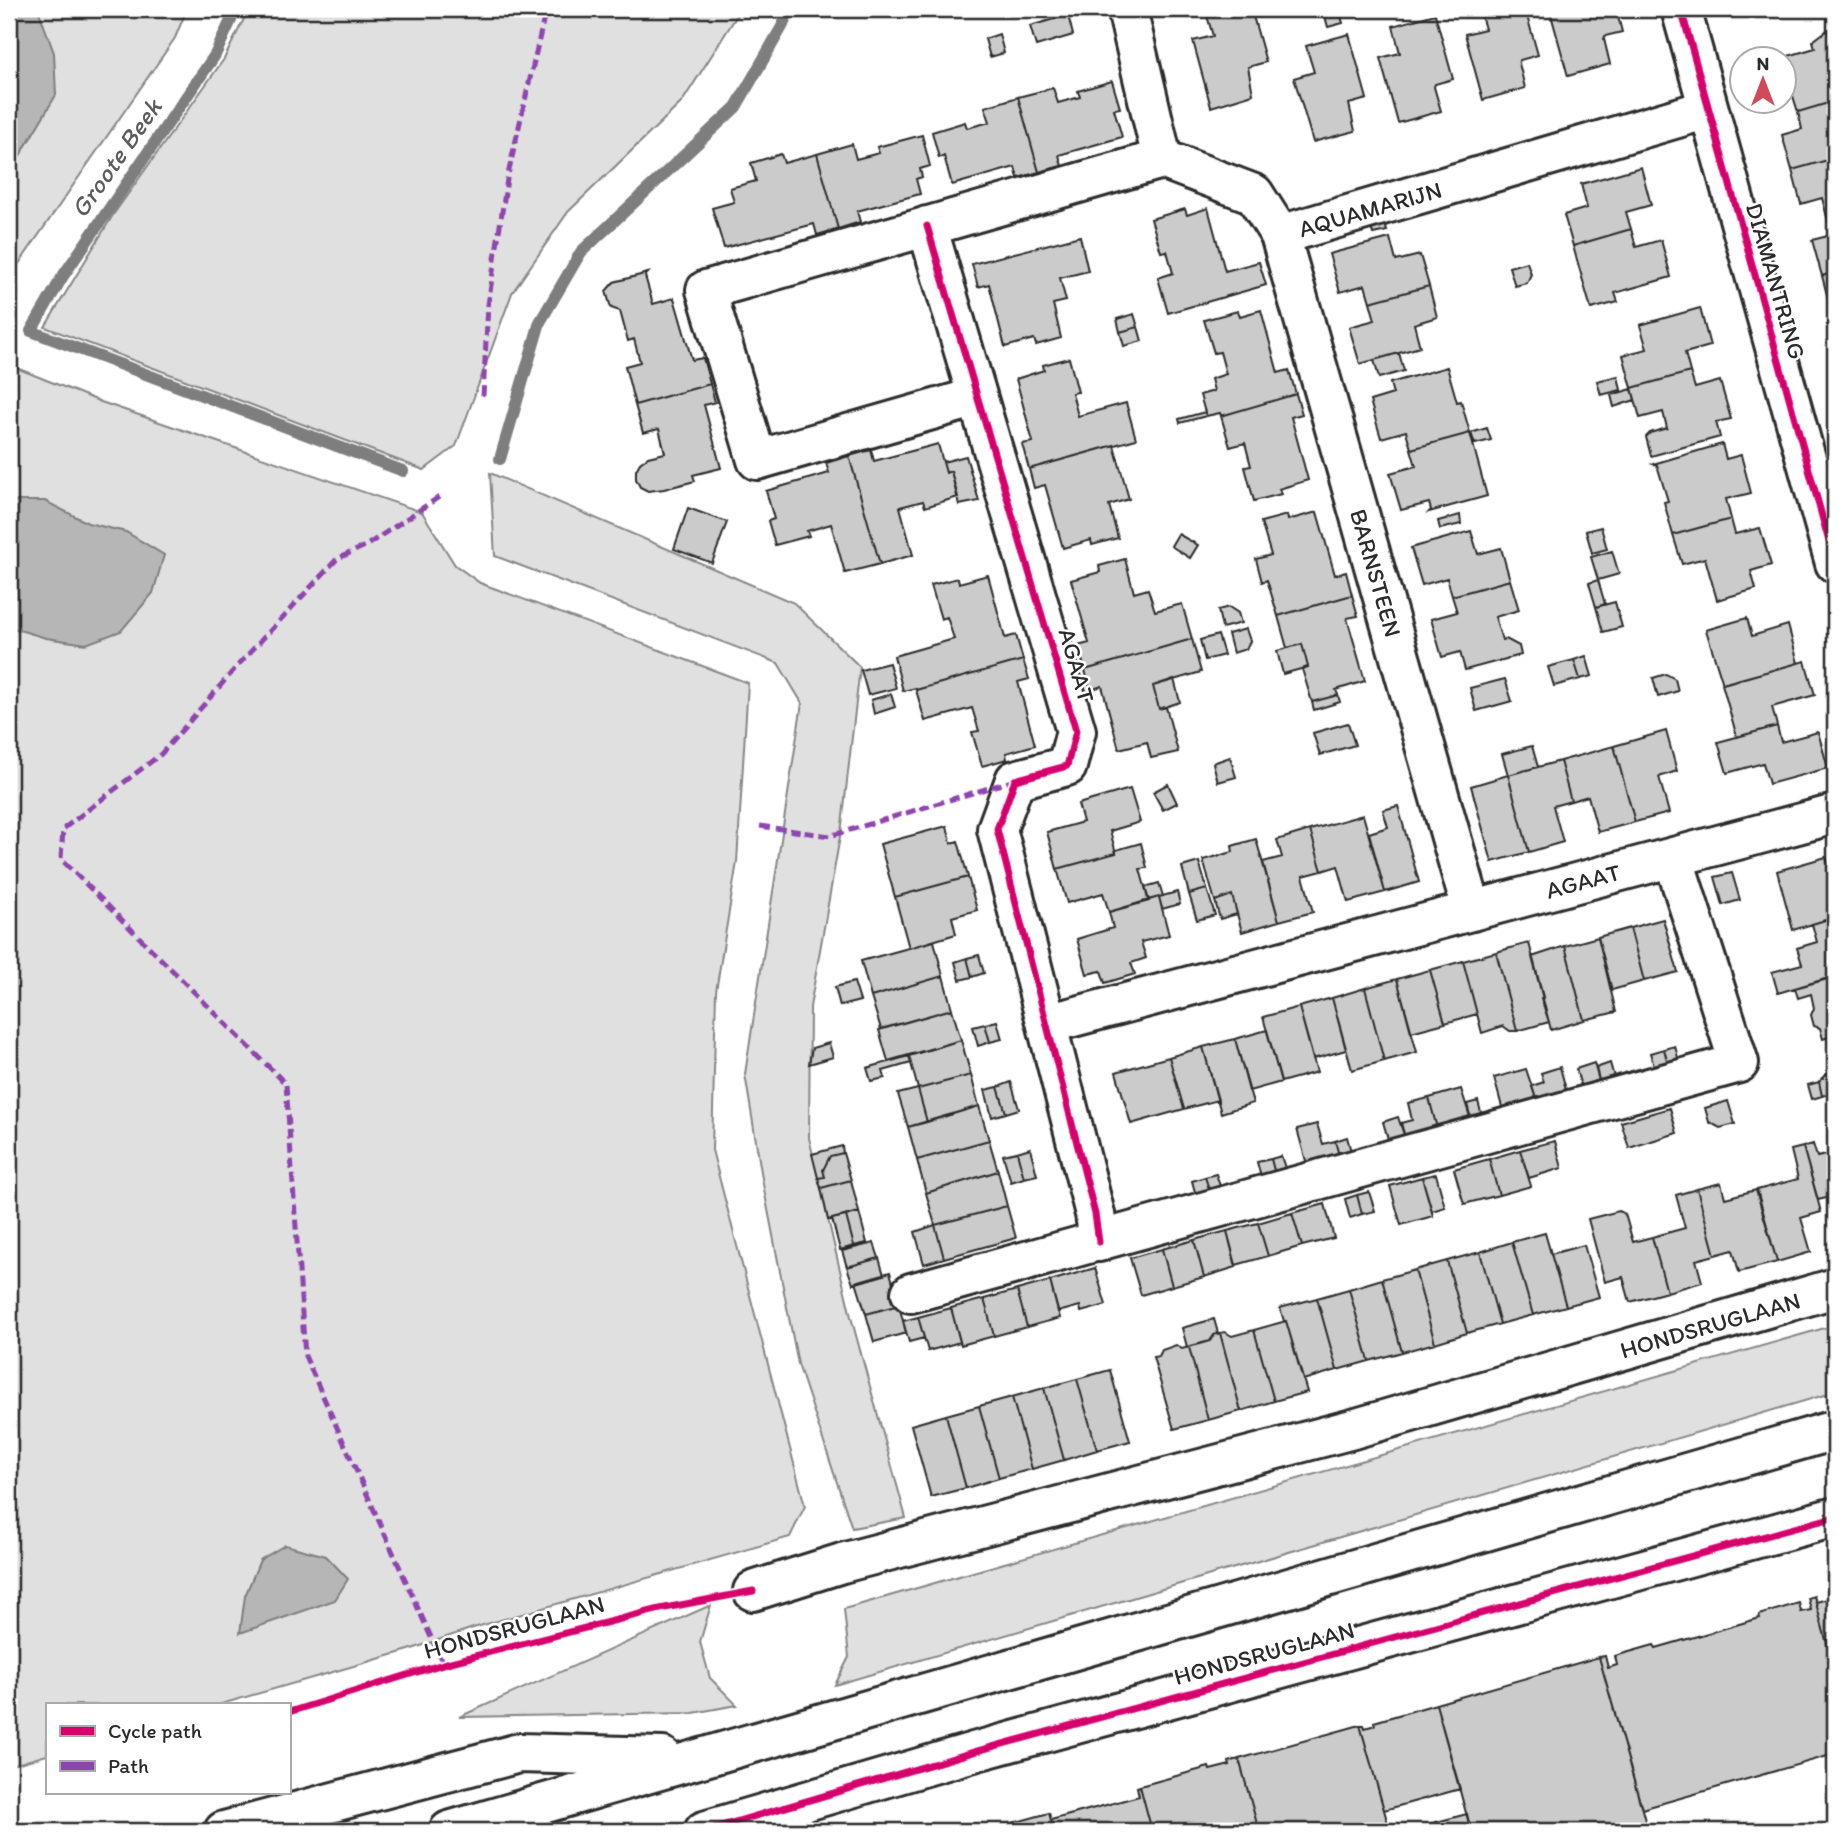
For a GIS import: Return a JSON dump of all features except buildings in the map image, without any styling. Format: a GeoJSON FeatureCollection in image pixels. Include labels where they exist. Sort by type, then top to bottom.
{"type":"FeatureCollection","features":[{"type":"Feature","properties":{"kind":"street"},"geometry":{"type":"LineString","coordinates":[[977,397],[757,460],[706,290],[1163,159],[1127,9]]}},
{"type":"Feature","properties":{"kind":"street","name":"DIAMANTRING"},"geometry":{"type":"LineString","coordinates":[[1681,9],[1835,563]]}},
{"type":"Feature","properties":{"kind":"street","name":"AQUAMARIJN"},"geometry":{"type":"LineString","coordinates":[[1163,159],[1254,194],[1280,235],[1708,109]]}},
{"type":"Feature","properties":{"kind":"street","name":"AGAAT"},"geometry":{"type":"LineString","coordinates":[[926,226],[1076,731],[1068,766],[1015,780],[998,829],[1095,1214],[1099,1242]]}},
{"type":"Feature","properties":{"kind":"street","name":"BARNSTEEN"},"geometry":{"type":"LineString","coordinates":[[1280,235],[1472,911]]}},
{"type":"Feature","properties":{"kind":"street","name":"AGAAT"},"geometry":{"type":"LineString","coordinates":[[1047,1024],[1835,814]]}},
{"type":"Feature","properties":{"kind":"street"},"geometry":{"type":"LineString","coordinates":[[911,1293],[1739,1063],[1673,857]]}},
{"type":"Feature","properties":{"kind":"street","name":"HONDSRUGLAAN"},"geometry":{"type":"LineString","coordinates":[[753,1591],[842,1563],[1353,1429],[1835,1288]]}},
{"type":"Feature","properties":{"kind":"street"},"geometry":{"type":"LineString","coordinates":[[449,1831],[1835,1430]]}},
{"type":"Feature","properties":{"kind":"street","name":"HONDSRUGLAAN"},"geometry":{"type":"LineString","coordinates":[[704,1831],[977,1751],[1835,1517]]}},
{"type":"Feature","properties":{"kind":"street"},"geometry":{"type":"LineString","coordinates":[[223,1831],[519,1753],[696,1758]]}},
{"type":"Feature","properties":{"kind":"shaded area"},"geometry":{"type":"Polygon","coordinates":[[[9,9],[187,9],[175,38],[9,278],[9,9]]]}},
{"type":"Feature","properties":{"kind":"shaded area"},"geometry":{"type":"Polygon","coordinates":[[[9,9],[38,9],[54,53],[56,95],[9,174],[9,9]]]}},
{"type":"Feature","properties":{"kind":"shaded area"},"geometry":{"type":"Polygon","coordinates":[[[245,9],[741,9],[682,102],[568,212],[512,293],[456,446],[424,470],[45,327],[113,215],[224,59],[244,19],[245,9]]]}},
{"type":"Feature","properties":{"kind":"shaded area"},"geometry":{"type":"Polygon","coordinates":[[[9,365],[101,402],[422,512],[455,565],[480,583],[748,683],[737,862],[716,991],[712,1150],[805,1506],[790,1537],[225,1703],[46,1703],[46,1755],[9,1766],[9,365]]]}},
{"type":"Feature","properties":{"kind":"shaded area"},"geometry":{"type":"Polygon","coordinates":[[[490,473],[794,603],[860,667],[842,825],[810,1007],[809,1138],[851,1317],[906,1518],[852,1528],[798,1364],[745,1074],[802,703],[778,663],[495,556],[490,473]]]}},
{"type":"Feature","properties":{"kind":"shaded area"},"geometry":{"type":"Polygon","coordinates":[[[14,501],[45,501],[88,523],[126,532],[164,555],[153,593],[121,631],[86,644],[46,638],[9,627],[9,506],[14,501]]]}},
{"type":"Feature","properties":{"kind":"shaded area"},"geometry":{"type":"Polygon","coordinates":[[[1835,1325],[1835,1392],[835,1685],[849,1657],[844,1609],[1835,1325]]]}},
{"type":"Feature","properties":{"kind":"shaded area"},"geometry":{"type":"Polygon","coordinates":[[[285,1545],[326,1556],[348,1579],[335,1600],[240,1633],[245,1596],[260,1560],[285,1545]]]}},
{"type":"Feature","properties":{"kind":"shaded area"},"geometry":{"type":"Polygon","coordinates":[[[711,1605],[700,1642],[710,1678],[737,1705],[693,1713],[459,1717],[711,1605]]]}},
{"type":"Feature","properties":{"kind":"waterway","name":"Groote Beek"},"geometry":{"type":"LineString","coordinates":[[234,9],[215,55],[63,276],[31,331],[403,471]]}},
{"type":"Feature","properties":{"kind":"waterway"},"geometry":{"type":"LineString","coordinates":[[500,459],[540,322],[581,252],[736,107],[783,25],[789,9]]}},
{"type":"Feature","properties":{"kind":"marked path"},"geometry":{"type":"LineString","coordinates":[[483,396],[488,305],[507,179],[546,9]]}},
{"type":"Feature","properties":{"kind":"marked path"},"geometry":{"type":"LineString","coordinates":[[9,292],[19,292]]}},
{"type":"Feature","properties":{"kind":"marked path"},"geometry":{"type":"LineString","coordinates":[[439,497],[367,545],[337,559],[240,663],[161,754],[63,829],[61,859],[286,1084],[305,1356],[443,1664]]}},
{"type":"Feature","properties":{"kind":"marked path"},"geometry":{"type":"LineString","coordinates":[[760,826],[830,836],[1015,780]]}},
{"type":"Feature","properties":{"kind":"cycle path"},"geometry":{"type":"LineString","coordinates":[[1681,9],[1835,563]]}},
{"type":"Feature","properties":{"kind":"cycle path"},"geometry":{"type":"LineString","coordinates":[[927,226],[1076,731],[1067,766],[1015,780],[997,829],[1095,1214],[1099,1242]]}},
{"type":"Feature","properties":{"kind":"cycle path"},"geometry":{"type":"LineString","coordinates":[[704,1831],[977,1751],[1835,1517]]}},
{"type":"Feature","properties":{"kind":"cycle path"},"geometry":{"type":"LineString","coordinates":[[290,1712],[443,1664],[660,1609],[753,1591]]}}]}
